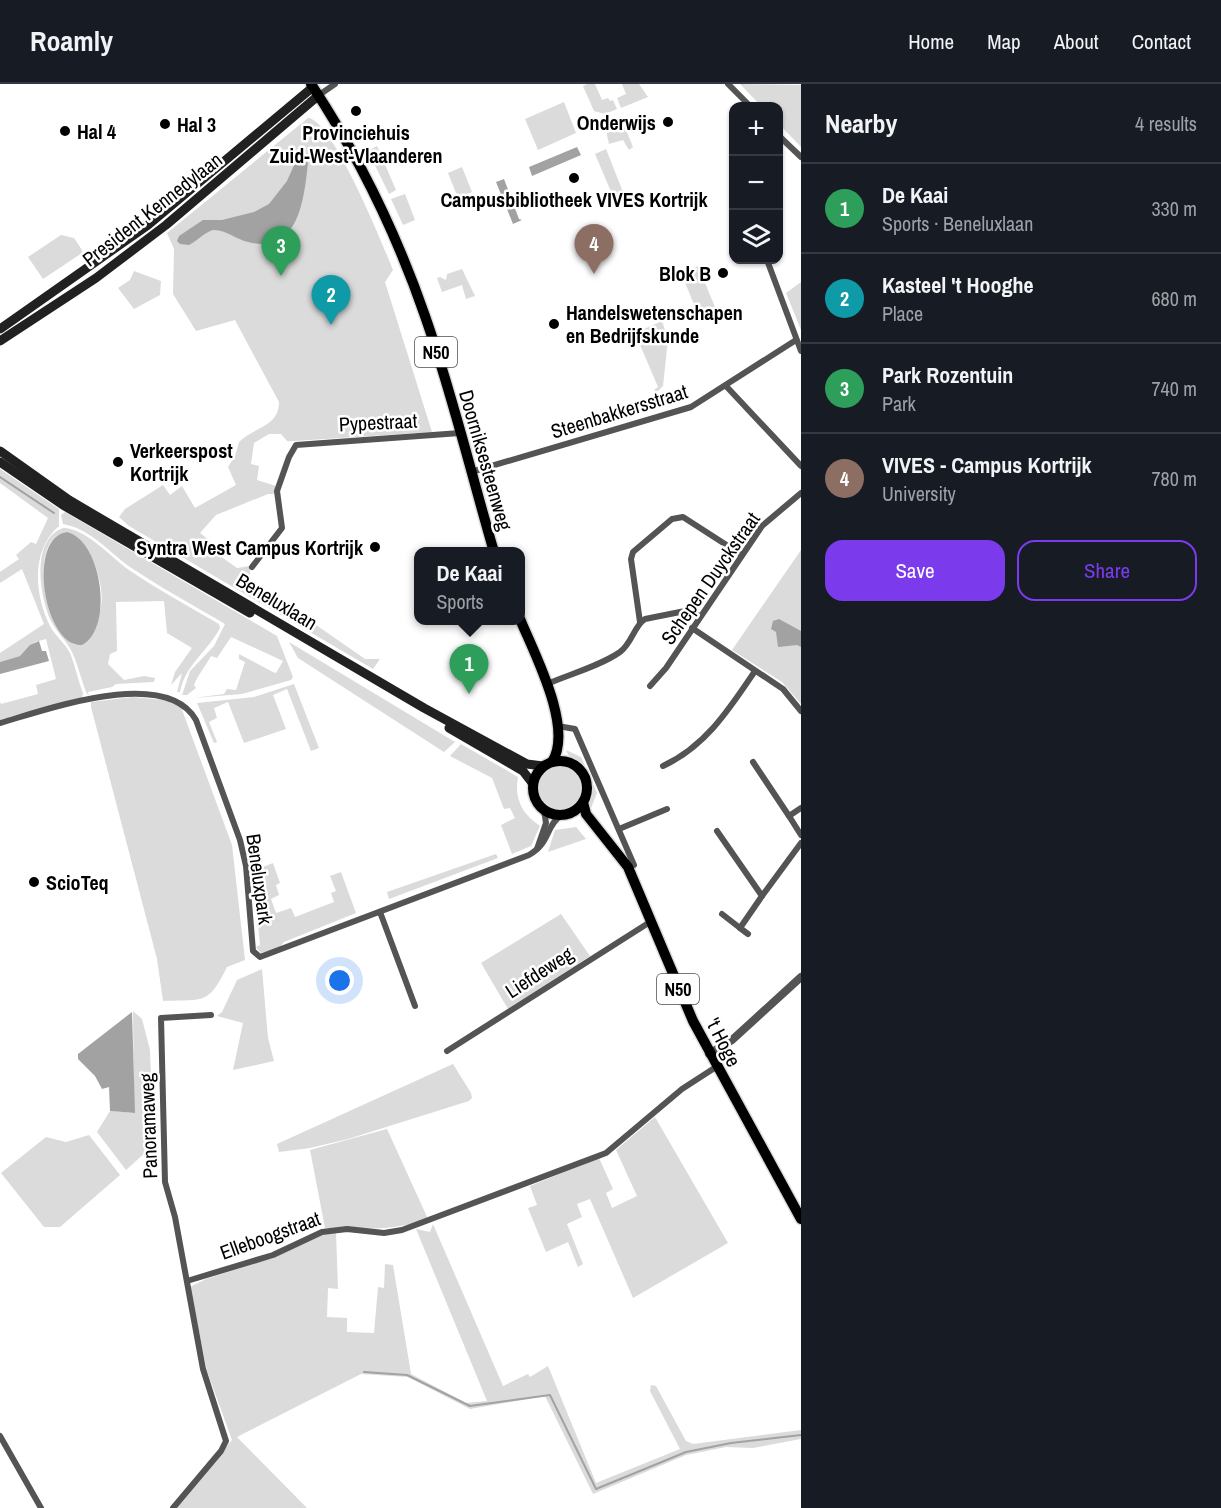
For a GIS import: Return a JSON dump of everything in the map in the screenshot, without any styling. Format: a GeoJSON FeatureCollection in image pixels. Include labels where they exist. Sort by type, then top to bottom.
{"type":"FeatureCollection","features":[{"type":"Feature","properties":{"kind":"main road","name":"President Kennedylaan"},"geometry":{"type":"LineString","coordinates":[[0,329],[98,263],[156,219],[315,88]]}},
{"type":"Feature","properties":{"kind":"main road","name":"President Kennedylaan"},"geometry":{"type":"LineString","coordinates":[[0,341],[96,278],[166,225],[315,88]]}},
{"type":"Feature","properties":{"kind":"main road","name":"Doorniksesteenweg"},"geometry":{"type":"LineString","coordinates":[[315,88],[341,131],[393,236],[425,316],[493,547]]}},
{"type":"Feature","properties":{"kind":"main road","name":"Beneluxlaan"},"geometry":{"type":"LineString","coordinates":[[0,451],[69,500],[415,703],[527,764],[548,764]]}},
{"type":"Feature","properties":{"kind":"main road","name":"Beneluxlaan"},"geometry":{"type":"LineString","coordinates":[[0,462],[63,505],[523,771],[533,784]]}},
{"type":"Feature","properties":{"kind":"main road","name":"'t Hoge"},"geometry":{"type":"LineString","coordinates":[[522,625],[547,684],[561,727],[564,752],[569,763]]}},
{"type":"Feature","properties":{"kind":"main road","name":"'t Hoge"},"geometry":{"type":"LineString","coordinates":[[548,764],[557,751],[561,727]]}},
{"type":"Feature","properties":{"kind":"main road"},"geometry":{"type":"LineString","coordinates":[[548,764],[569,763]]}},
{"type":"Feature","properties":{"kind":"main road","name":"N50"},"geometry":{"type":"LineString","coordinates":[[569,763],[584,777],[586,790],[583,802]]}},
{"type":"Feature","properties":{"kind":"main road","name":"N50"},"geometry":{"type":"LineString","coordinates":[[533,784],[548,764]]}},
{"type":"Feature","properties":{"kind":"main road"},"geometry":{"type":"LineString","coordinates":[[533,784],[535,799],[544,810]]}},
{"type":"Feature","properties":{"kind":"main road","name":"'t Hoge"},"geometry":{"type":"LineString","coordinates":[[583,802],[586,814],[632,870],[650,922],[709,1054],[801,1219]]}},
{"type":"Feature","properties":{"kind":"main road"},"geometry":{"type":"LineString","coordinates":[[566,814],[583,802]]}},
{"type":"Feature","properties":{"kind":"main road","name":"N50"},"geometry":{"type":"LineString","coordinates":[[544,810],[566,814]]}},
{"type":"Feature","properties":{"kind":"main road","name":"'t Hoge"},"geometry":{"type":"LineString","coordinates":[[566,814],[583,821],[621,870],[632,870]]}},
{"type":"Feature","properties":{"kind":"street"},"geometry":{"type":"LineString","coordinates":[[315,88],[335,84]]}},
{"type":"Feature","properties":{"kind":"street"},"geometry":{"type":"LineString","coordinates":[[728,84],[746,102]]}},
{"type":"Feature","properties":{"kind":"street"},"geometry":{"type":"LineString","coordinates":[[783,140],[801,157]]}},
{"type":"Feature","properties":{"kind":"street"},"geometry":{"type":"LineString","coordinates":[[768,264],[801,351]]}},
{"type":"Feature","properties":{"kind":"street","name":"Steenbakkersstraat"},"geometry":{"type":"LineString","coordinates":[[471,472],[691,407],[796,340]]}},
{"type":"Feature","properties":{"kind":"street"},"geometry":{"type":"LineString","coordinates":[[726,386],[801,466]]}},
{"type":"Feature","properties":{"kind":"street","name":"Pypestraat"},"geometry":{"type":"LineString","coordinates":[[252,567],[282,528],[277,491],[289,457],[298,445],[460,433]]}},
{"type":"Feature","properties":{"kind":"street","name":"Schepen Duyckstraat"},"geometry":{"type":"LineString","coordinates":[[650,686],[666,668],[762,526],[801,493]]}},
{"type":"Feature","properties":{"kind":"street"},"geometry":{"type":"LineString","coordinates":[[547,684],[617,654],[632,638],[640,622],[631,559],[633,552],[672,519],[683,517],[742,555]]}},
{"type":"Feature","properties":{"kind":"street"},"geometry":{"type":"LineString","coordinates":[[640,622],[690,610],[699,616]]}},
{"type":"Feature","properties":{"kind":"street"},"geometry":{"type":"LineString","coordinates":[[692,628],[783,689],[801,711]]}},
{"type":"Feature","properties":{"kind":"street"},"geometry":{"type":"LineString","coordinates":[[663,766],[702,741],[719,724],[755,671]]}},
{"type":"Feature","properties":{"kind":"street","name":"Beneluxpark"},"geometry":{"type":"LineString","coordinates":[[0,723],[106,696],[136,694],[175,700],[185,706],[196,720],[236,825],[246,866],[254,954],[265,957],[536,850]]}},
{"type":"Feature","properties":{"kind":"street","name":"'t Hoge"},"geometry":{"type":"LineString","coordinates":[[561,727],[574,729],[619,829],[632,870]]}},
{"type":"Feature","properties":{"kind":"street"},"geometry":{"type":"LineString","coordinates":[[753,762],[801,835]]}},
{"type":"Feature","properties":{"kind":"street"},"geometry":{"type":"LineString","coordinates":[[789,816],[801,808]]}},
{"type":"Feature","properties":{"kind":"street"},"geometry":{"type":"LineString","coordinates":[[619,829],[667,809]]}},
{"type":"Feature","properties":{"kind":"street"},"geometry":{"type":"LineString","coordinates":[[536,850],[546,823],[544,810]]}},
{"type":"Feature","properties":{"kind":"street"},"geometry":{"type":"LineString","coordinates":[[536,850],[545,842],[552,824],[566,814]]}},
{"type":"Feature","properties":{"kind":"street"},"geometry":{"type":"LineString","coordinates":[[717,831],[762,896]]}},
{"type":"Feature","properties":{"kind":"street"},"geometry":{"type":"LineString","coordinates":[[740,927],[801,843]]}},
{"type":"Feature","properties":{"kind":"street"},"geometry":{"type":"LineString","coordinates":[[380,912],[415,1006]]}},
{"type":"Feature","properties":{"kind":"street"},"geometry":{"type":"LineString","coordinates":[[722,914],[748,934]]}},
{"type":"Feature","properties":{"kind":"street","name":"Liefdeweg"},"geometry":{"type":"LineString","coordinates":[[447,1051],[650,922]]}},
{"type":"Feature","properties":{"kind":"street"},"geometry":{"type":"LineString","coordinates":[[709,1054],[732,1040],[801,977]]}},
{"type":"Feature","properties":{"kind":"street","name":"Panoramaweg"},"geometry":{"type":"LineString","coordinates":[[187,1281],[165,1182],[161,1018],[210,1015]]}},
{"type":"Feature","properties":{"kind":"street","name":"Elleboogstraat"},"geometry":{"type":"LineString","coordinates":[[187,1281],[273,1255],[322,1232],[347,1229],[384,1233],[402,1230],[574,1166],[606,1153],[682,1089],[716,1067]]}},
{"type":"Feature","properties":{"kind":"street"},"geometry":{"type":"LineString","coordinates":[[173,1508],[221,1451],[226,1441],[203,1369],[187,1281]]}},
{"type":"Feature","properties":{"kind":"street"},"geometry":{"type":"LineString","coordinates":[[0,1436],[41,1508]]}},
{"type":"Feature","properties":{"kind":"shaded area"},"geometry":{"type":"Polygon","coordinates":[[[595,84],[602,100],[608,98],[610,101],[613,100],[617,109],[605,114],[594,111],[583,86],[595,84]]]}},
{"type":"Feature","properties":{"kind":"shaded area"},"geometry":{"type":"Polygon","coordinates":[[[622,84],[639,84],[648,97],[621,108],[617,98],[626,94],[622,84]]]}},
{"type":"Feature","properties":{"kind":"shaded area"},"geometry":{"type":"Polygon","coordinates":[[[740,84],[801,85],[801,147],[783,128],[783,102],[757,102],[740,84]]]}},
{"type":"Feature","properties":{"kind":"shaded area"},"geometry":{"type":"Polygon","coordinates":[[[564,102],[576,133],[538,150],[525,119],[564,102]]]}},
{"type":"Feature","properties":{"kind":"shaded area"},"geometry":{"type":"Polygon","coordinates":[[[308,118],[318,124],[343,160],[393,270],[385,282],[432,432],[295,441],[287,441],[281,434],[269,434],[254,443],[251,464],[259,466],[257,480],[276,486],[274,494],[268,494],[216,515],[200,533],[218,547],[216,553],[237,568],[250,566],[250,579],[365,659],[380,659],[373,669],[129,526],[119,517],[125,509],[163,485],[170,495],[182,486],[195,508],[236,485],[228,467],[235,456],[239,442],[275,417],[279,402],[235,320],[196,331],[173,294],[174,249],[167,233],[308,118]]]}},
{"type":"Feature","properties":{"kind":"shaded area"},"geometry":{"type":"Polygon","coordinates":[[[622,120],[633,147],[629,150],[623,140],[609,144],[605,126],[622,120]]]}},
{"type":"Feature","properties":{"kind":"shaded area"},"geometry":{"type":"Polygon","coordinates":[[[377,146],[396,190],[389,194],[368,151],[377,146]]]}},
{"type":"Feature","properties":{"kind":"shaded area"},"geometry":{"type":"Polygon","coordinates":[[[577,147],[581,155],[532,176],[529,167],[577,147]]]}},
{"type":"Feature","properties":{"kind":"shaded area"},"geometry":{"type":"Polygon","coordinates":[[[606,149],[625,197],[615,201],[595,154],[606,149]]]}},
{"type":"Feature","properties":{"kind":"shaded area"},"geometry":{"type":"Polygon","coordinates":[[[304,160],[308,163],[301,207],[296,221],[278,240],[265,244],[248,242],[222,231],[213,230],[189,245],[180,244],[177,241],[179,236],[203,220],[222,220],[254,212],[269,204],[287,181],[295,163],[304,160]]]}},
{"type":"Feature","properties":{"kind":"shaded area"},"geometry":{"type":"Polygon","coordinates":[[[462,167],[472,192],[458,198],[448,173],[462,167]]]}},
{"type":"Feature","properties":{"kind":"shaded area"},"geometry":{"type":"Polygon","coordinates":[[[504,179],[519,219],[522,220],[513,224],[496,182],[504,179]]]}},
{"type":"Feature","properties":{"kind":"shaded area"},"geometry":{"type":"Polygon","coordinates":[[[405,194],[415,220],[403,225],[391,199],[405,194]]]}},
{"type":"Feature","properties":{"kind":"shaded area"},"geometry":{"type":"Polygon","coordinates":[[[61,235],[74,238],[82,253],[43,279],[28,257],[61,235]]]}},
{"type":"Feature","properties":{"kind":"shaded area"},"geometry":{"type":"Polygon","coordinates":[[[698,266],[715,307],[698,314],[681,273],[698,266]]]}},
{"type":"Feature","properties":{"kind":"shaded area"},"geometry":{"type":"Polygon","coordinates":[[[462,269],[475,296],[466,299],[462,285],[442,292],[437,278],[446,280],[447,274],[462,269]]]}},
{"type":"Feature","properties":{"kind":"shaded area"},"geometry":{"type":"Polygon","coordinates":[[[134,271],[161,281],[160,295],[134,309],[118,288],[130,280],[134,271]]]}},
{"type":"Feature","properties":{"kind":"shaded area"},"geometry":{"type":"Polygon","coordinates":[[[801,282],[801,330],[786,293],[801,282]]]}},
{"type":"Feature","properties":{"kind":"shaded area"},"geometry":{"type":"Polygon","coordinates":[[[662,321],[668,339],[663,386],[657,392],[654,390],[658,387],[635,333],[662,321]]]}},
{"type":"Feature","properties":{"kind":"shaded area"},"geometry":{"type":"Polygon","coordinates":[[[0,469],[59,509],[59,526],[50,536],[40,560],[38,587],[45,614],[52,630],[70,653],[83,693],[82,698],[0,720],[0,702],[1,704],[38,694],[36,685],[56,679],[46,639],[35,642],[20,656],[0,662],[0,653],[44,624],[22,569],[0,583],[0,572],[19,559],[16,555],[31,542],[36,544],[48,518],[0,483],[0,469]]]}},
{"type":"Feature","properties":{"kind":"shaded area"},"geometry":{"type":"Polygon","coordinates":[[[65,512],[277,636],[293,677],[291,680],[242,694],[193,698],[224,694],[227,689],[236,690],[245,662],[239,659],[239,654],[276,673],[283,661],[231,637],[217,658],[211,656],[194,685],[196,688],[187,695],[182,695],[190,671],[214,646],[225,624],[133,569],[92,536],[63,524],[61,515],[65,512]]]}},
{"type":"Feature","properties":{"kind":"shaded area"},"geometry":{"type":"Polygon","coordinates":[[[63,528],[81,533],[143,579],[219,624],[220,628],[215,636],[187,674],[180,692],[177,692],[182,673],[171,685],[175,672],[192,648],[167,633],[164,601],[116,602],[117,651],[110,654],[108,664],[124,680],[144,676],[155,678],[154,682],[116,684],[88,692],[89,696],[72,652],[51,621],[44,598],[40,570],[46,544],[53,534],[63,528]],[[67,532],[54,538],[47,550],[44,567],[49,605],[56,623],[65,637],[76,645],[99,614],[102,593],[96,567],[84,545],[67,532]]]}},
{"type":"Feature","properties":{"kind":"shaded area"},"geometry":{"type":"Polygon","coordinates":[[[67,532],[79,539],[89,551],[96,567],[100,586],[101,604],[98,621],[92,636],[82,645],[69,641],[58,629],[50,612],[45,592],[44,571],[47,552],[54,538],[67,532]]]}},
{"type":"Feature","properties":{"kind":"shaded area"},"geometry":{"type":"Polygon","coordinates":[[[801,550],[801,704],[782,682],[732,650],[801,550]]]}},
{"type":"Feature","properties":{"kind":"shaded area"},"geometry":{"type":"Polygon","coordinates":[[[779,619],[801,631],[801,647],[797,645],[778,647],[776,632],[771,629],[773,621],[779,619]]]}},
{"type":"Feature","properties":{"kind":"shaded area"},"geometry":{"type":"Polygon","coordinates":[[[39,641],[49,661],[0,674],[0,662],[20,656],[30,645],[39,641]]]}},
{"type":"Feature","properties":{"kind":"shaded area"},"geometry":{"type":"Polygon","coordinates":[[[289,642],[455,742],[444,752],[298,658],[289,642]]]}},
{"type":"Feature","properties":{"kind":"shaded area"},"geometry":{"type":"Polygon","coordinates":[[[294,684],[319,748],[311,751],[287,689],[273,695],[286,729],[244,743],[228,702],[214,708],[217,718],[209,722],[217,742],[214,743],[197,703],[254,697],[294,684]]]}},
{"type":"Feature","properties":{"kind":"shaded area"},"geometry":{"type":"Polygon","coordinates":[[[133,697],[165,700],[181,707],[232,845],[245,960],[227,967],[215,988],[203,998],[196,1000],[163,1001],[157,959],[91,707],[91,702],[133,697]]]}},
{"type":"Feature","properties":{"kind":"shaded area"},"geometry":{"type":"Polygon","coordinates":[[[461,744],[518,777],[518,799],[528,816],[540,826],[531,846],[512,854],[501,825],[515,818],[510,808],[504,809],[492,778],[450,756],[461,744]]]}},
{"type":"Feature","properties":{"kind":"shaded area"},"geometry":{"type":"Polygon","coordinates":[[[566,750],[581,757],[597,793],[589,813],[587,776],[570,758],[566,750]]]}},
{"type":"Feature","properties":{"kind":"shaded area"},"geometry":{"type":"Polygon","coordinates":[[[559,766],[575,772],[581,788],[575,804],[559,810],[543,804],[537,788],[543,772],[559,766]]]}},
{"type":"Feature","properties":{"kind":"shaded area"},"geometry":{"type":"Polygon","coordinates":[[[576,827],[586,839],[548,852],[555,830],[576,827]]]}},
{"type":"Feature","properties":{"kind":"shaded area"},"geometry":{"type":"Polygon","coordinates":[[[496,854],[498,858],[389,899],[387,892],[496,854]]]}},
{"type":"Feature","properties":{"kind":"shaded area"},"geometry":{"type":"Polygon","coordinates":[[[273,863],[280,883],[276,885],[279,895],[271,899],[276,913],[291,908],[295,917],[334,902],[331,893],[336,891],[330,876],[341,872],[356,913],[284,942],[278,949],[261,953],[256,947],[260,945],[253,871],[273,863]]]}},
{"type":"Feature","properties":{"kind":"shaded area"},"geometry":{"type":"Polygon","coordinates":[[[561,914],[590,956],[508,1009],[481,963],[561,914]]]}},
{"type":"Feature","properties":{"kind":"shaded area"},"geometry":{"type":"Polygon","coordinates":[[[262,969],[268,1038],[274,1061],[233,1070],[243,1023],[217,1016],[222,1012],[237,980],[262,969]]]}},
{"type":"Feature","properties":{"kind":"shaded area"},"geometry":{"type":"Polygon","coordinates":[[[133,1011],[142,1019],[150,1050],[153,1136],[147,1151],[126,1170],[97,1132],[110,1111],[134,1113],[133,1011]]]}},
{"type":"Feature","properties":{"kind":"shaded area"},"geometry":{"type":"Polygon","coordinates":[[[132,1012],[135,1113],[110,1111],[109,1087],[102,1089],[95,1076],[78,1059],[78,1054],[132,1012]]]}},
{"type":"Feature","properties":{"kind":"shaded area"},"geometry":{"type":"Polygon","coordinates":[[[453,1064],[471,1093],[472,1098],[469,1101],[348,1139],[310,1148],[279,1152],[277,1144],[453,1064]]]}},
{"type":"Feature","properties":{"kind":"shaded area"},"geometry":{"type":"Polygon","coordinates":[[[655,1117],[728,1243],[633,1298],[590,1199],[577,1204],[582,1217],[567,1224],[583,1264],[578,1267],[568,1242],[546,1252],[528,1208],[537,1205],[530,1186],[599,1158],[613,1189],[606,1193],[612,1208],[637,1196],[616,1150],[655,1117]]]}},
{"type":"Feature","properties":{"kind":"shaded area"},"geometry":{"type":"Polygon","coordinates":[[[387,1129],[428,1219],[389,1228],[325,1228],[310,1150],[387,1129]]]}},
{"type":"Feature","properties":{"kind":"shaded area"},"geometry":{"type":"Polygon","coordinates":[[[89,1135],[120,1175],[60,1227],[44,1227],[1,1173],[46,1137],[66,1142],[89,1135]]]}},
{"type":"Feature","properties":{"kind":"shaded area"},"geometry":{"type":"Polygon","coordinates":[[[433,1224],[503,1386],[528,1374],[530,1377],[548,1366],[596,1483],[680,1449],[650,1391],[651,1385],[656,1386],[686,1441],[693,1444],[801,1430],[801,1439],[753,1448],[726,1447],[686,1455],[593,1494],[545,1396],[470,1409],[408,1377],[361,1374],[237,1437],[307,1508],[176,1508],[232,1440],[207,1371],[190,1287],[206,1279],[275,1257],[327,1233],[336,1232],[338,1289],[328,1288],[327,1317],[347,1318],[347,1332],[374,1333],[378,1287],[384,1288],[385,1264],[393,1265],[411,1374],[466,1403],[487,1401],[416,1229],[430,1232],[433,1224]]]}},
{"type":"Feature","properties":{"kind":"waterway"},"geometry":{"type":"LineString","coordinates":[[0,477],[54,513]]}},
{"type":"Feature","properties":{"kind":"waterway"},"geometry":{"type":"LineString","coordinates":[[364,1372],[407,1375],[470,1406],[550,1395],[596,1489],[686,1452],[731,1443],[801,1435]]}},
{"type":"Feature","properties":{"kind":"place","name":"Provinciehuis Zuid-West-Vlaanderen"},"geometry":{"type":"Point","coordinates":[356,111]}},
{"type":"Feature","properties":{"kind":"place","name":"Onderwijs"},"geometry":{"type":"Point","coordinates":[668,122]}},
{"type":"Feature","properties":{"kind":"place","name":"Hal 3"},"geometry":{"type":"Point","coordinates":[165,124]}},
{"type":"Feature","properties":{"kind":"place","name":"Hal 4"},"geometry":{"type":"Point","coordinates":[65,131]}},
{"type":"Feature","properties":{"kind":"place","name":"Campusbibliotheek VIVES Kortrijk"},"geometry":{"type":"Point","coordinates":[574,178]}},
{"type":"Feature","properties":{"kind":"place","name":"Blok B"},"geometry":{"type":"Point","coordinates":[723,273]}},
{"type":"Feature","properties":{"kind":"place","name":"VIVES - Campus Kortrijk"},"geometry":{"type":"Point","coordinates":[594,274]}},
{"type":"Feature","properties":{"kind":"place","name":"Park Rozentuin"},"geometry":{"type":"Point","coordinates":[281,276]}},
{"type":"Feature","properties":{"kind":"place","name":"Handelswetenschapen en Bedrijfskunde"},"geometry":{"type":"Point","coordinates":[554,324]}},
{"type":"Feature","properties":{"kind":"place","name":"Kasteel 't Hooghe"},"geometry":{"type":"Point","coordinates":[331,325]}},
{"type":"Feature","properties":{"kind":"place","name":"Verkeerspost Kortrijk"},"geometry":{"type":"Point","coordinates":[118,462]}},
{"type":"Feature","properties":{"kind":"place","name":"Syntra West Campus Kortrijk"},"geometry":{"type":"Point","coordinates":[375,547]}},
{"type":"Feature","properties":{"kind":"place","name":"De Kaai"},"geometry":{"type":"Point","coordinates":[469,694]}},
{"type":"Feature","properties":{"kind":"place","name":"ScioTeq"},"geometry":{"type":"Point","coordinates":[34,882]}}]}
